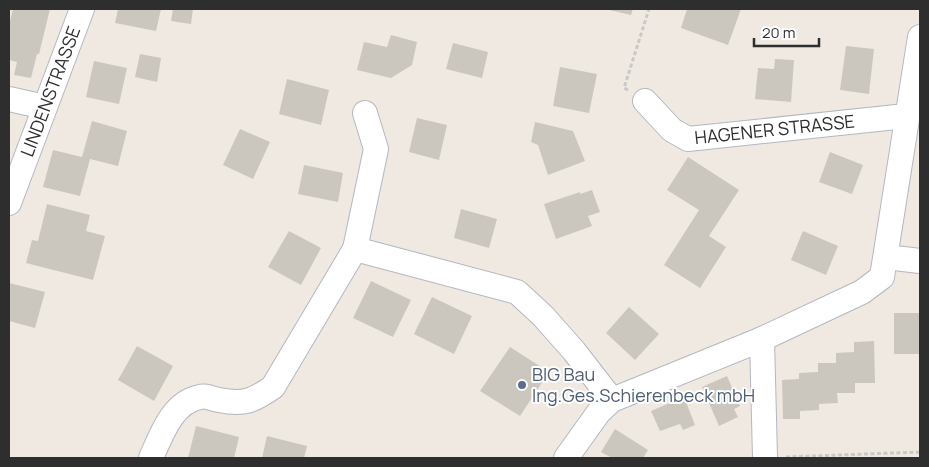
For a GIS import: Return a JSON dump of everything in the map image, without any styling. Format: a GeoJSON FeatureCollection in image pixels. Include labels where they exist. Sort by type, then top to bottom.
{"type":"FeatureCollection","features":[{"type":"Feature","properties":{"kind":"street","name":"LINDENSTRASSE"},"geometry":{"type":"LineString","coordinates":[[9,203],[82,9]]}},
{"type":"Feature","properties":{"kind":"street"},"geometry":{"type":"LineString","coordinates":[[566,458],[599,412],[612,400],[762,339],[862,292],[882,276],[920,36]]}},
{"type":"Feature","properties":{"kind":"street"},"geometry":{"type":"LineString","coordinates":[[9,99],[45,107]]}},
{"type":"Feature","properties":{"kind":"street","name":"HAGENER STRASSE"},"geometry":{"type":"LineString","coordinates":[[645,101],[672,130],[688,140],[906,116]]}},
{"type":"Feature","properties":{"kind":"street"},"geometry":{"type":"LineString","coordinates":[[151,458],[168,423],[183,404],[201,396],[231,402],[255,400],[273,387],[354,249],[376,150],[365,113]]}},
{"type":"Feature","properties":{"kind":"street"},"geometry":{"type":"LineString","coordinates":[[354,249],[517,292],[543,316],[568,344],[612,400]]}},
{"type":"Feature","properties":{"kind":"street"},"geometry":{"type":"LineString","coordinates":[[886,257],[920,261]]}},
{"type":"Feature","properties":{"kind":"street"},"geometry":{"type":"LineString","coordinates":[[762,339],[765,458]]}},
{"type":"Feature","properties":{"kind":"path"},"geometry":{"type":"LineString","coordinates":[[645,101],[624,88],[649,9]]}},
{"type":"Feature","properties":{"kind":"path"},"geometry":{"type":"LineString","coordinates":[[765,458],[920,452]]}},
{"type":"Feature","properties":{"kind":"building"},"geometry":{"type":"Polygon","coordinates":[[[13,9],[50,9],[31,78],[14,75],[17,62],[9,60],[9,25],[13,9]]]}},
{"type":"Feature","properties":{"kind":"building"},"geometry":{"type":"Polygon","coordinates":[[[118,9],[161,9],[156,31],[115,23],[118,9]]]}},
{"type":"Feature","properties":{"kind":"building"},"geometry":{"type":"Polygon","coordinates":[[[173,9],[193,9],[191,24],[171,21],[173,9]]]}},
{"type":"Feature","properties":{"kind":"building"},"geometry":{"type":"Polygon","coordinates":[[[605,9],[633,9],[631,15],[605,9]]]}},
{"type":"Feature","properties":{"kind":"building"},"geometry":{"type":"Polygon","coordinates":[[[687,9],[741,9],[728,45],[681,28],[687,9]]]}},
{"type":"Feature","properties":{"kind":"building"},"geometry":{"type":"Polygon","coordinates":[[[391,35],[417,42],[412,65],[391,78],[357,70],[364,42],[387,47],[391,35]]]}},
{"type":"Feature","properties":{"kind":"building"},"geometry":{"type":"Polygon","coordinates":[[[453,43],[488,52],[482,78],[446,69],[453,43]]]}},
{"type":"Feature","properties":{"kind":"building"},"geometry":{"type":"Polygon","coordinates":[[[846,46],[874,49],[869,94],[840,90],[846,46]]]}},
{"type":"Feature","properties":{"kind":"building"},"geometry":{"type":"Polygon","coordinates":[[[140,54],[161,58],[157,82],[135,77],[140,54]]]}},
{"type":"Feature","properties":{"kind":"building"},"geometry":{"type":"Polygon","coordinates":[[[775,59],[794,60],[791,102],[755,99],[758,68],[774,69],[775,59]]]}},
{"type":"Feature","properties":{"kind":"building"},"geometry":{"type":"Polygon","coordinates":[[[94,61],[127,68],[119,104],[86,97],[94,61]]]}},
{"type":"Feature","properties":{"kind":"building"},"geometry":{"type":"Polygon","coordinates":[[[560,67],[597,74],[589,113],[553,106],[560,67]]]}},
{"type":"Feature","properties":{"kind":"building"},"geometry":{"type":"Polygon","coordinates":[[[287,79],[329,90],[321,125],[279,114],[287,79]]]}},
{"type":"Feature","properties":{"kind":"building"},"geometry":{"type":"Polygon","coordinates":[[[417,118],[447,125],[439,160],[409,152],[417,118]]]}},
{"type":"Feature","properties":{"kind":"building"},"geometry":{"type":"Polygon","coordinates":[[[92,121],[127,131],[118,166],[90,159],[80,196],[43,187],[53,150],[82,157],[92,121]]]}},
{"type":"Feature","properties":{"kind":"building"},"geometry":{"type":"Polygon","coordinates":[[[535,122],[573,131],[585,161],[548,175],[538,145],[531,142],[535,122]]]}},
{"type":"Feature","properties":{"kind":"building"},"geometry":{"type":"Polygon","coordinates":[[[240,129],[270,142],[253,179],[223,165],[240,129]]]}},
{"type":"Feature","properties":{"kind":"building"},"geometry":{"type":"Polygon","coordinates":[[[830,152],[863,165],[852,194],[819,182],[830,152]]]}},
{"type":"Feature","properties":{"kind":"building"},"geometry":{"type":"Polygon","coordinates":[[[688,157],[739,190],[709,236],[726,247],[700,288],[664,265],[699,210],[667,190],[688,157]]]}},
{"type":"Feature","properties":{"kind":"building"},"geometry":{"type":"Polygon","coordinates":[[[304,165],[343,173],[338,202],[298,194],[304,165]]]}},
{"type":"Feature","properties":{"kind":"building"},"geometry":{"type":"Polygon","coordinates":[[[592,190],[600,212],[588,216],[592,226],[556,239],[544,204],[592,190]]]}},
{"type":"Feature","properties":{"kind":"building"},"geometry":{"type":"Polygon","coordinates":[[[47,204],[90,215],[86,231],[105,236],[93,280],[26,263],[32,240],[38,241],[47,204]]]}},
{"type":"Feature","properties":{"kind":"building"},"geometry":{"type":"Polygon","coordinates":[[[461,209],[497,219],[489,248],[454,238],[461,209]]]}},
{"type":"Feature","properties":{"kind":"building"},"geometry":{"type":"Polygon","coordinates":[[[289,231],[321,248],[301,285],[268,267],[289,231]]]}},
{"type":"Feature","properties":{"kind":"building"},"geometry":{"type":"Polygon","coordinates":[[[803,231],[838,246],[826,275],[791,260],[803,231]]]}},
{"type":"Feature","properties":{"kind":"building"},"geometry":{"type":"Polygon","coordinates":[[[371,281],[411,300],[393,337],[353,318],[371,281]]]}},
{"type":"Feature","properties":{"kind":"building"},"geometry":{"type":"Polygon","coordinates":[[[9,283],[45,292],[35,328],[9,321],[9,283]]]}},
{"type":"Feature","properties":{"kind":"building"},"geometry":{"type":"Polygon","coordinates":[[[432,297],[472,316],[454,354],[414,334],[432,297]]]}},
{"type":"Feature","properties":{"kind":"building"},"geometry":{"type":"Polygon","coordinates":[[[629,307],[659,334],[635,360],[606,333],[629,307]]]}},
{"type":"Feature","properties":{"kind":"building"},"geometry":{"type":"Polygon","coordinates":[[[894,313],[920,313],[920,354],[894,354],[894,313]]]}},
{"type":"Feature","properties":{"kind":"building"},"geometry":{"type":"Polygon","coordinates":[[[874,341],[875,383],[855,383],[855,393],[837,393],[838,403],[819,404],[819,410],[800,411],[800,419],[783,419],[782,380],[799,379],[799,373],[818,372],[818,363],[836,363],[836,353],[854,352],[854,342],[874,341]]]}},
{"type":"Feature","properties":{"kind":"building"},"geometry":{"type":"Polygon","coordinates":[[[137,346],[173,366],[154,401],[118,380],[137,346]]]}},
{"type":"Feature","properties":{"kind":"building"},"geometry":{"type":"Polygon","coordinates":[[[510,347],[549,372],[520,416],[480,391],[510,347]]]}},
{"type":"Feature","properties":{"kind":"building"},"geometry":{"type":"Polygon","coordinates":[[[727,376],[740,406],[734,409],[738,417],[719,426],[702,387],[727,376]]]}},
{"type":"Feature","properties":{"kind":"building"},"geometry":{"type":"Polygon","coordinates":[[[684,397],[695,425],[683,430],[680,424],[660,431],[651,411],[684,397]]]}},
{"type":"Feature","properties":{"kind":"building"},"geometry":{"type":"Polygon","coordinates":[[[196,426],[239,437],[234,458],[188,458],[196,426]]]}},
{"type":"Feature","properties":{"kind":"building"},"geometry":{"type":"Polygon","coordinates":[[[615,429],[648,450],[643,458],[612,458],[601,452],[615,429]]]}},
{"type":"Feature","properties":{"kind":"building"},"geometry":{"type":"Polygon","coordinates":[[[267,436],[307,446],[304,458],[262,458],[267,436]]]}},
{"type":"Feature","properties":{"kind":"place","name":"BIG Bau Ing.Ges.Schierenbeck mbH"},"geometry":{"type":"Point","coordinates":[522,385]}}]}
